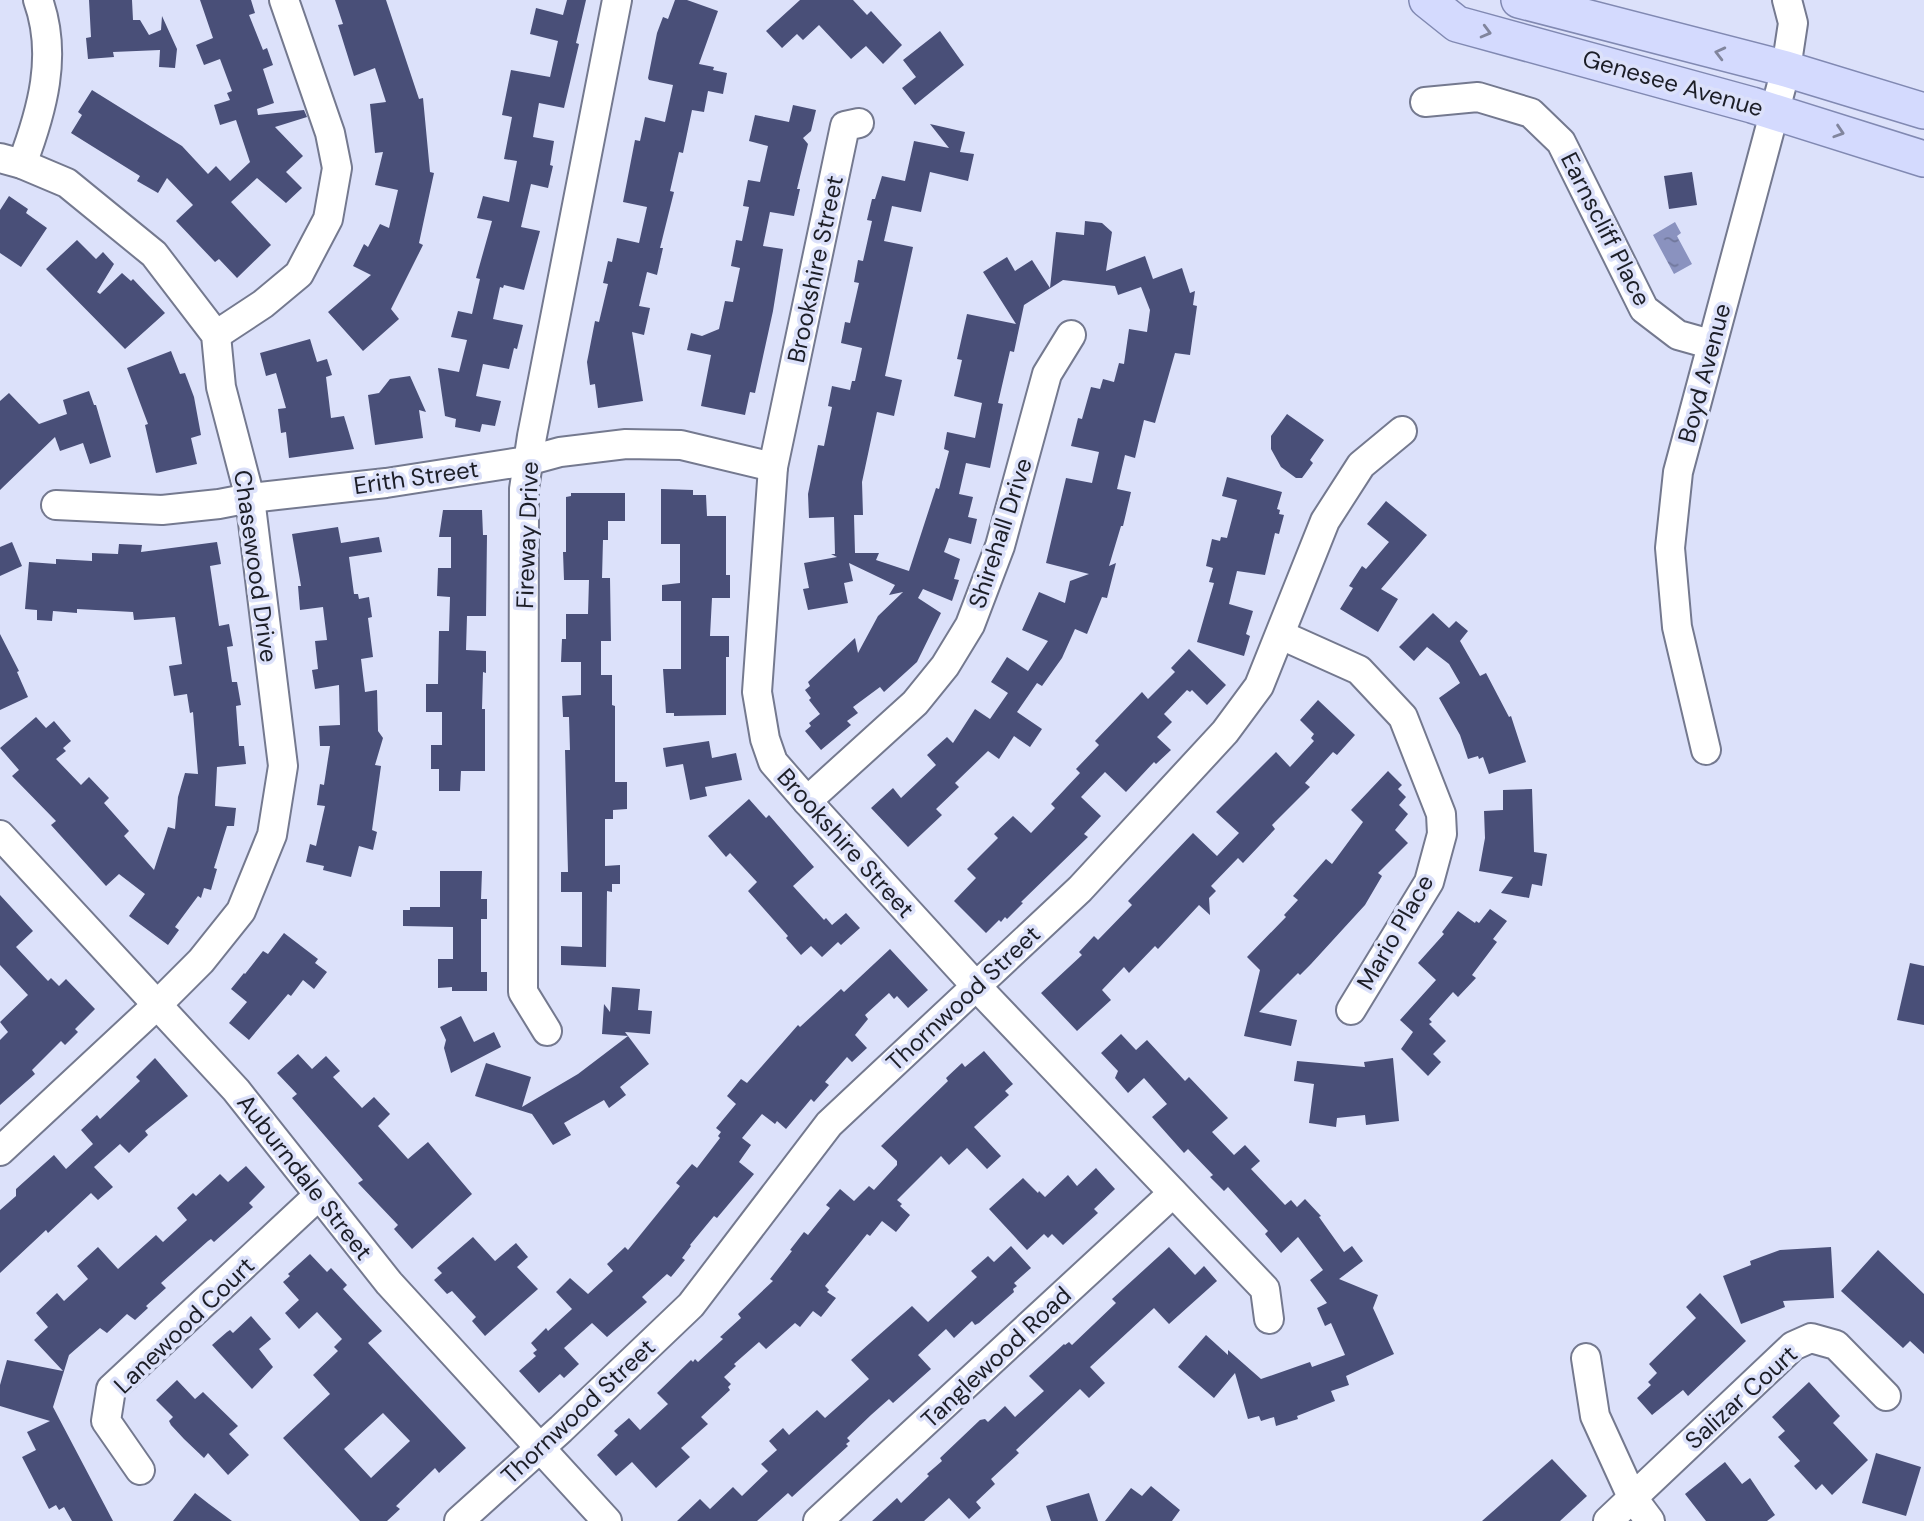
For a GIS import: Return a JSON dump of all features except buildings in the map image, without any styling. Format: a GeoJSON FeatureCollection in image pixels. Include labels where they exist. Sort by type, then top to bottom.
{"type":"FeatureCollection","features":[{"type":"Feature","properties":{"kind":"main road","name":"Genesee Avenue"},"geometry":{"type":"LineString","coordinates":[[1427,0],[1457,24],[1629,69],[1774,111],[1924,159]]}},
{"type":"Feature","properties":{"kind":"main road","name":"Genesee Avenue"},"geometry":{"type":"LineString","coordinates":[[1519,0],[1786,69],[1924,111]]}},
{"type":"Feature","properties":{"kind":"street"},"geometry":{"type":"LineString","coordinates":[[38,0],[46,23],[48,59],[44,93],[32,138],[11,161],[67,183],[154,254],[216,335],[263,304],[299,274],[328,219],[337,168],[330,133],[284,0]]}},
{"type":"Feature","properties":{"kind":"street","name":"Fireway Drive"},"geometry":{"type":"LineString","coordinates":[[547,1031],[523,992],[524,489],[527,461],[617,0]]}},
{"type":"Feature","properties":{"kind":"street","name":"Boyd Avenue"},"geometry":{"type":"LineString","coordinates":[[1706,750],[1677,627],[1670,548],[1678,472],[1710,344],[1786,69],[1793,23],[1787,0]]}},
{"type":"Feature","properties":{"kind":"street","name":"Earnscliff Place"},"geometry":{"type":"LineString","coordinates":[[1425,102],[1478,97],[1531,113],[1561,142],[1644,309],[1678,335],[1710,344]]}},
{"type":"Feature","properties":{"kind":"street","name":"Brookshire Street"},"geometry":{"type":"LineString","coordinates":[[859,123],[845,126],[774,467],[757,692],[765,739],[773,762],[807,801],[976,986],[1265,1289],[1269,1319]]}},
{"type":"Feature","properties":{"kind":"street","name":"Chasewood Drive"},"geometry":{"type":"LineString","coordinates":[[0,1151],[201,961],[241,911],[272,835],[283,766],[250,498],[221,387],[216,335]]}},
{"type":"Feature","properties":{"kind":"street","name":"Shirehall Drive"},"geometry":{"type":"LineString","coordinates":[[807,801],[915,703],[945,666],[970,625],[1000,546],[1048,374],[1071,335]]}},
{"type":"Feature","properties":{"kind":"street","name":"Thornwood Street"},"geometry":{"type":"LineString","coordinates":[[459,1521],[691,1305],[829,1124],[1080,889],[1225,732],[1259,686],[1325,521],[1361,465],[1402,431]]}},
{"type":"Feature","properties":{"kind":"street","name":"Erith Street"},"geometry":{"type":"LineString","coordinates":[[56,505],[162,510],[219,505],[250,498],[386,483],[527,461],[560,452],[626,444],[681,445],[774,467]]}},
{"type":"Feature","properties":{"kind":"street","name":"Mario Place"},"geometry":{"type":"LineString","coordinates":[[1281,635],[1359,670],[1403,718],[1441,814],[1441,834],[1429,882],[1350,1010]]}},
{"type":"Feature","properties":{"kind":"street","name":"Auburndale Street"},"geometry":{"type":"LineString","coordinates":[[0,835],[236,1090],[388,1283],[607,1521]]}},
{"type":"Feature","properties":{"kind":"street","name":"Tanglewood Road"},"geometry":{"type":"LineString","coordinates":[[818,1521],[1173,1193]]}},
{"type":"Feature","properties":{"kind":"street","name":"Lanewood Court"},"geometry":{"type":"LineString","coordinates":[[140,1470],[106,1421],[111,1389],[319,1195]]}},
{"type":"Feature","properties":{"kind":"street","name":"Salizar Court"},"geometry":{"type":"LineString","coordinates":[[1608,1521],[1793,1346],[1811,1338],[1836,1345],[1886,1396]]}},
{"type":"Feature","properties":{"kind":"street"},"geometry":{"type":"LineString","coordinates":[[1586,1358],[1595,1416],[1632,1497],[1650,1521]]}},
{"type":"Feature","properties":{"kind":"water"},"geometry":{"type":"Polygon","coordinates":[[[1675,222],[1681,233],[1677,236],[1692,264],[1674,274],[1653,235],[1675,222]]]}}]}
